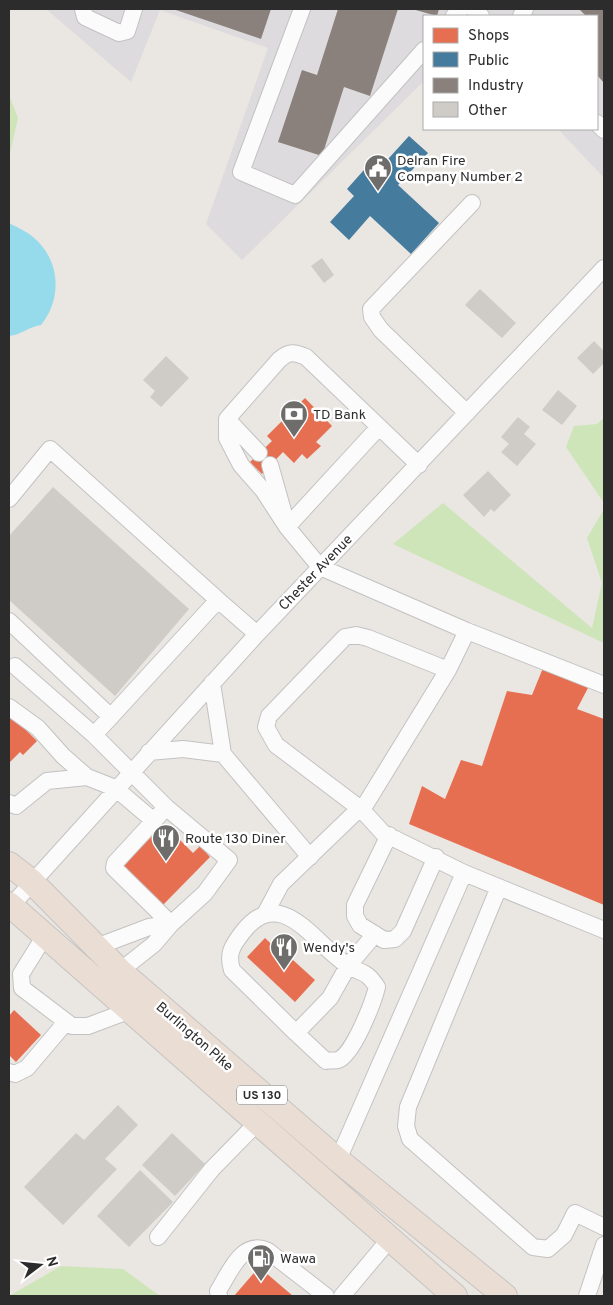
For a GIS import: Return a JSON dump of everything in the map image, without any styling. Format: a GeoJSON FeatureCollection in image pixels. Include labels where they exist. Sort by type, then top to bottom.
{"type":"FeatureCollection","features":[{"type":"Feature","properties":{"kind":"highway","name":"Burlington Pike"},"geometry":{"type":"LineString","coordinates":[[9,864],[32,881],[120,971],[338,1160],[505,1296]]}},
{"type":"Feature","properties":{"kind":"highway","name":"Burlington Pike"},"geometry":{"type":"LineString","coordinates":[[10,906],[256,1124],[455,1296]]}},
{"type":"Feature","properties":{"kind":"street"},"geometry":{"type":"LineString","coordinates":[[83,9],[85,17],[118,33],[127,31],[134,9]]}},
{"type":"Feature","properties":{"kind":"street"},"geometry":{"type":"LineString","coordinates":[[302,9],[241,172],[295,196],[423,51]]}},
{"type":"Feature","properties":{"kind":"street"},"geometry":{"type":"LineString","coordinates":[[467,413],[381,330],[372,318],[371,309],[472,204]]}},
{"type":"Feature","properties":{"kind":"street","name":"Chester Avenue"},"geometry":{"type":"LineString","coordinates":[[10,906],[257,634],[604,268]]}},
{"type":"Feature","properties":{"kind":"street"},"geometry":{"type":"LineString","coordinates":[[419,465],[306,357],[295,352],[286,354],[279,360],[227,419],[228,438],[240,465],[263,490],[287,527],[320,567],[467,630],[604,685]]}},
{"type":"Feature","properties":{"kind":"street"},"geometry":{"type":"LineString","coordinates":[[227,419],[265,459],[287,527]]}},
{"type":"Feature","properties":{"kind":"street"},"geometry":{"type":"LineString","coordinates":[[287,527],[379,427]]}},
{"type":"Feature","properties":{"kind":"street"},"geometry":{"type":"LineString","coordinates":[[9,499],[50,449],[257,634]]}},
{"type":"Feature","properties":{"kind":"street"},"geometry":{"type":"LineString","coordinates":[[94,735],[218,600]]}},
{"type":"Feature","properties":{"kind":"street"},"geometry":{"type":"LineString","coordinates":[[9,621],[111,717]]}},
{"type":"Feature","properties":{"kind":"street"},"geometry":{"type":"LineString","coordinates":[[265,914],[284,914],[348,966],[369,974],[377,987],[374,1000],[348,1052],[338,1060],[326,1060],[296,1033],[232,970],[228,958],[233,944],[249,924],[265,914],[281,884],[361,809],[448,670],[467,630]]}},
{"type":"Feature","properties":{"kind":"street"},"geometry":{"type":"LineString","coordinates":[[448,670],[368,638],[356,635],[345,636],[269,716],[266,727],[276,745],[361,809],[383,833],[436,857],[464,873],[604,930]]}},
{"type":"Feature","properties":{"kind":"street"},"geometry":{"type":"LineString","coordinates":[[15,666],[94,735],[167,808],[229,860],[205,893],[171,924],[154,944],[120,971]]}},
{"type":"Feature","properties":{"kind":"street"},"geometry":{"type":"LineString","coordinates":[[212,683],[223,754],[310,857]]}},
{"type":"Feature","properties":{"kind":"street"},"geometry":{"type":"LineString","coordinates":[[9,707],[38,728],[63,756],[87,778]]}},
{"type":"Feature","properties":{"kind":"street"},"geometry":{"type":"LineString","coordinates":[[149,752],[183,749],[223,754]]}},
{"type":"Feature","properties":{"kind":"street"},"geometry":{"type":"LineString","coordinates":[[9,803],[16,806],[47,781],[87,778],[116,788],[154,821]]}},
{"type":"Feature","properties":{"kind":"street"},"geometry":{"type":"LineString","coordinates":[[167,808],[115,863],[114,868],[171,924]]}},
{"type":"Feature","properties":{"kind":"street"},"geometry":{"type":"LineString","coordinates":[[389,835],[355,905],[355,916],[360,925],[384,940],[395,939],[403,932],[436,857]]}},
{"type":"Feature","properties":{"kind":"street"},"geometry":{"type":"LineString","coordinates":[[338,1160],[464,873]]}},
{"type":"Feature","properties":{"kind":"street"},"geometry":{"type":"LineString","coordinates":[[499,887],[408,1107],[406,1126],[410,1139],[533,1248],[548,1248],[564,1235],[575,1214],[604,1226]]}},
{"type":"Feature","properties":{"kind":"street"},"geometry":{"type":"LineString","coordinates":[[96,947],[149,927],[171,924]]}},
{"type":"Feature","properties":{"kind":"street"},"geometry":{"type":"LineString","coordinates":[[296,1033],[330,998],[348,966],[375,934]]}},
{"type":"Feature","properties":{"kind":"street"},"geometry":{"type":"LineString","coordinates":[[44,937],[14,982],[69,1024],[88,1026],[128,1011]]}},
{"type":"Feature","properties":{"kind":"street"},"geometry":{"type":"LineString","coordinates":[[9,1072],[14,1074],[26,1068],[69,1024]]}},
{"type":"Feature","properties":{"kind":"street"},"geometry":{"type":"LineString","coordinates":[[158,1237],[212,1169],[256,1124]]}},
{"type":"Feature","properties":{"kind":"street"},"geometry":{"type":"LineString","coordinates":[[342,1296],[390,1240]]}},
{"type":"Feature","properties":{"kind":"street"},"geometry":{"type":"LineString","coordinates":[[587,1296],[604,1245]]}},
{"type":"Feature","properties":{"kind":"street"},"geometry":{"type":"LineString","coordinates":[[219,1296],[218,1291],[239,1257],[250,1248],[259,1247],[268,1251],[326,1296]]}},
{"type":"Feature","properties":{"kind":"shaded area"},"geometry":{"type":"Polygon","coordinates":[[[46,9],[604,9],[604,178],[559,130],[598,130],[598,15],[423,15],[423,82],[242,260],[206,224],[268,48],[160,10],[131,82],[46,9]]]}},
{"type":"Feature","properties":{"kind":"green space"},"geometry":{"type":"Polygon","coordinates":[[[9,95],[18,118],[9,158],[9,95]]]}},
{"type":"Feature","properties":{"kind":"green space"},"geometry":{"type":"Polygon","coordinates":[[[604,418],[604,503],[566,447],[574,426],[597,424],[604,418]]]}},
{"type":"Feature","properties":{"kind":"green space"},"geometry":{"type":"Polygon","coordinates":[[[443,503],[592,628],[602,583],[587,538],[604,509],[604,643],[393,544],[443,503]]]}},
{"type":"Feature","properties":{"kind":"green space"},"geometry":{"type":"Polygon","coordinates":[[[61,1266],[123,1269],[160,1296],[9,1296],[61,1266]]]}},
{"type":"Feature","properties":{"kind":"water"},"geometry":{"type":"Polygon","coordinates":[[[9,223],[30,235],[42,246],[49,256],[53,267],[55,291],[53,303],[41,325],[9,336],[9,223]]]}},
{"type":"Feature","properties":{"kind":"building: Shops","name":"TD Bank"},"geometry":{"type":"Polygon","coordinates":[[[305,398],[332,426],[316,442],[321,446],[307,459],[302,454],[294,463],[283,452],[262,474],[250,462],[272,441],[267,436],[305,398]]]}},
{"type":"Feature","properties":{"kind":"building: Shops"},"geometry":{"type":"Polygon","coordinates":[[[543,668],[589,686],[577,709],[604,719],[604,905],[409,824],[422,786],[445,799],[461,760],[482,766],[507,691],[532,695],[543,668]]]}},
{"type":"Feature","properties":{"kind":"building: Shops"},"geometry":{"type":"Polygon","coordinates":[[[11,715],[37,741],[23,755],[20,752],[9,763],[9,718],[11,715]]]}},
{"type":"Feature","properties":{"kind":"building: Shops","name":"Route 130 Diner"},"geometry":{"type":"Polygon","coordinates":[[[164,824],[193,853],[200,846],[210,857],[162,906],[122,867],[164,824]]]}},
{"type":"Feature","properties":{"kind":"building: Shops","name":"Wendy's"},"geometry":{"type":"Polygon","coordinates":[[[265,938],[290,962],[293,960],[315,980],[295,1002],[247,957],[265,938]]]}},
{"type":"Feature","properties":{"kind":"building: Shops"},"geometry":{"type":"Polygon","coordinates":[[[14,1010],[41,1035],[16,1062],[9,1055],[9,1016],[14,1010]]]}},
{"type":"Feature","properties":{"kind":"building: Shops","name":"Wawa"},"geometry":{"type":"Polygon","coordinates":[[[259,1267],[293,1296],[234,1296],[259,1267]]]}},
{"type":"Feature","properties":{"kind":"building: Public","name":"Delran Fire Company Number 2"},"geometry":{"type":"Polygon","coordinates":[[[409,136],[428,153],[398,185],[439,223],[411,254],[370,216],[349,240],[330,222],[354,196],[347,189],[371,162],[379,169],[409,136]]]}},
{"type":"Feature","properties":{"kind":"building: Industry"},"geometry":{"type":"Polygon","coordinates":[[[173,9],[271,9],[261,39],[173,9]]]}},
{"type":"Feature","properties":{"kind":"building: Industry"},"geometry":{"type":"Polygon","coordinates":[[[338,9],[398,9],[370,96],[344,87],[322,156],[278,142],[302,70],[317,75],[338,9]]]}},
{"type":"Feature","properties":{"kind":"building: Industry"},"geometry":{"type":"Polygon","coordinates":[[[412,9],[439,9],[437,15],[412,9]]]}},
{"type":"Feature","properties":{"kind":"building: Industry"},"geometry":{"type":"Polygon","coordinates":[[[579,9],[604,9],[604,83],[598,76],[598,15],[585,15],[579,9]]]}},
{"type":"Feature","properties":{"kind":"building: Other"},"geometry":{"type":"Polygon","coordinates":[[[322,258],[334,275],[324,283],[311,266],[322,258]]]}},
{"type":"Feature","properties":{"kind":"building: Other"},"geometry":{"type":"Polygon","coordinates":[[[480,289],[516,323],[502,338],[465,305],[480,289]]]}},
{"type":"Feature","properties":{"kind":"building: Other"},"geometry":{"type":"Polygon","coordinates":[[[594,341],[604,351],[604,363],[593,374],[577,358],[594,341]]]}},
{"type":"Feature","properties":{"kind":"building: Other"},"geometry":{"type":"Polygon","coordinates":[[[166,356],[189,378],[161,407],[150,397],[155,391],[143,380],[166,356]]]}},
{"type":"Feature","properties":{"kind":"building: Other"},"geometry":{"type":"Polygon","coordinates":[[[558,390],[577,406],[562,425],[542,410],[558,390]]]}},
{"type":"Feature","properties":{"kind":"building: Other"},"geometry":{"type":"Polygon","coordinates":[[[518,417],[530,427],[524,434],[536,444],[517,466],[501,452],[509,444],[501,437],[518,417]]]}},
{"type":"Feature","properties":{"kind":"building: Other"},"geometry":{"type":"Polygon","coordinates":[[[488,471],[511,495],[494,512],[491,509],[484,517],[463,495],[488,471]]]}},
{"type":"Feature","properties":{"kind":"building: Other"},"geometry":{"type":"Polygon","coordinates":[[[53,487],[189,609],[115,696],[9,600],[9,536],[53,487]]]}},
{"type":"Feature","properties":{"kind":"building: Other"},"geometry":{"type":"Polygon","coordinates":[[[118,1105],[138,1125],[105,1159],[117,1169],[63,1225],[24,1187],[76,1133],[84,1140],[118,1105]]]}},
{"type":"Feature","properties":{"kind":"building: Other"},"geometry":{"type":"Polygon","coordinates":[[[172,1133],[205,1164],[175,1196],[142,1165],[172,1133]]]}},
{"type":"Feature","properties":{"kind":"building: Other"},"geometry":{"type":"Polygon","coordinates":[[[140,1170],[173,1202],[129,1247],[97,1216],[140,1170]]]}},
{"type":"Feature","properties":{"kind":"place","name":"Delran Fire Company Number 2"},"geometry":{"type":"Point","coordinates":[378,192]}},
{"type":"Feature","properties":{"kind":"place","name":"TD Bank"},"geometry":{"type":"Point","coordinates":[294,438]}},
{"type":"Feature","properties":{"kind":"place","name":"Route 130 Diner"},"geometry":{"type":"Point","coordinates":[166,862]}},
{"type":"Feature","properties":{"kind":"place","name":"Wendy's"},"geometry":{"type":"Point","coordinates":[284,971]}},
{"type":"Feature","properties":{"kind":"place","name":"Wawa"},"geometry":{"type":"Point","coordinates":[261,1282]}}]}
